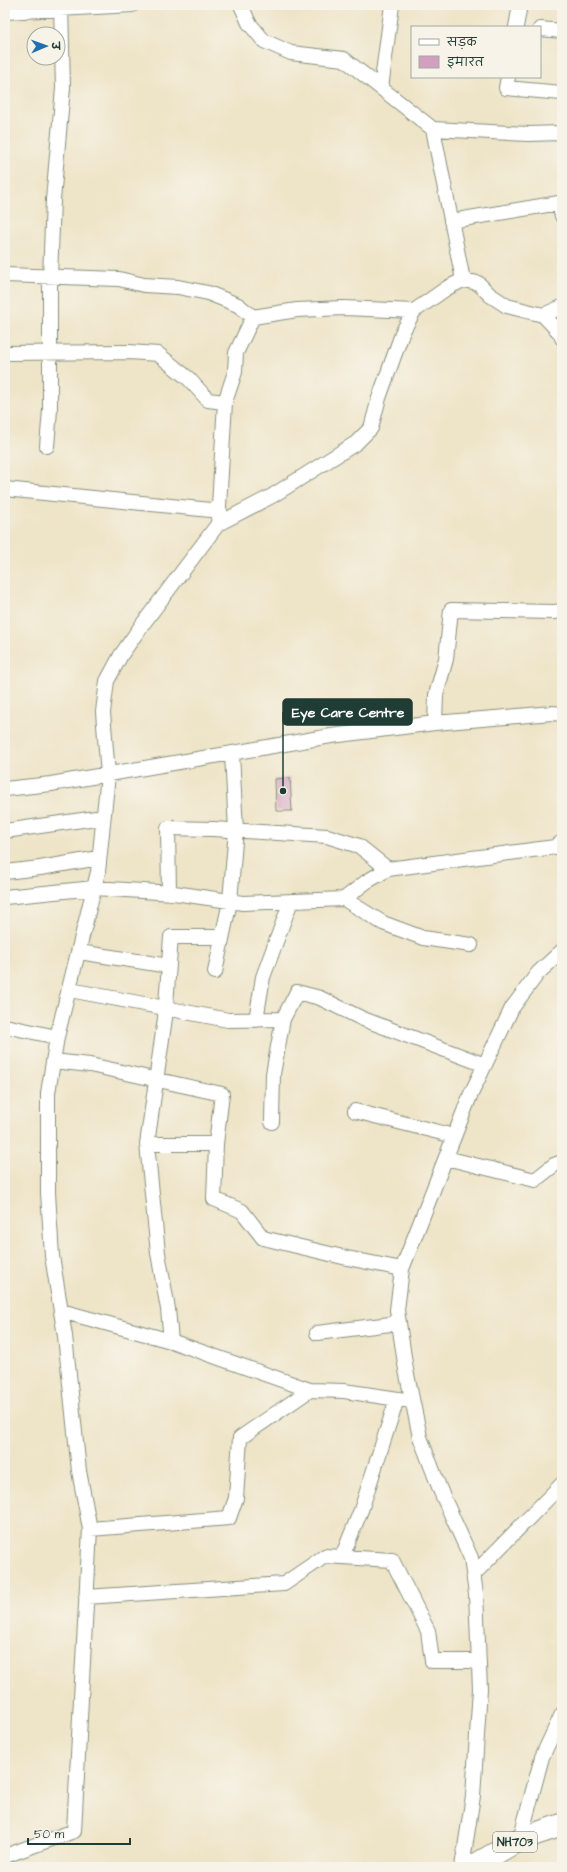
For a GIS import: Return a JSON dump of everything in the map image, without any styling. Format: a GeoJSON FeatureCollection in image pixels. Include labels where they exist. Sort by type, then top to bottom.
{"type":"FeatureCollection","features":[{"type":"Feature","properties":{"kind":"highway","name":"NH703"},"geometry":{"type":"LineString","coordinates":[[484,1864],[520,1839],[562,1825]]}},
{"type":"Feature","properties":{"kind":"street"},"geometry":{"type":"LineString","coordinates":[[5,12],[61,7],[132,5]]}},
{"type":"Feature","properties":{"kind":"street"},"geometry":{"type":"LineString","coordinates":[[240,5],[249,23],[264,41],[291,53],[344,59],[433,128],[528,134],[562,133]]}},
{"type":"Feature","properties":{"kind":"street"},"geometry":{"type":"LineString","coordinates":[[381,88],[392,5]]}},
{"type":"Feature","properties":{"kind":"street"},"geometry":{"type":"LineString","coordinates":[[516,26],[520,5]]}},
{"type":"Feature","properties":{"kind":"street"},"geometry":{"type":"LineString","coordinates":[[46,446],[50,410],[50,276],[54,200],[63,88],[61,7]]}},
{"type":"Feature","properties":{"kind":"street"},"geometry":{"type":"LineString","coordinates":[[541,30],[562,31]]}},
{"type":"Feature","properties":{"kind":"street"},"geometry":{"type":"LineString","coordinates":[[508,78],[506,88],[562,93]]}},
{"type":"Feature","properties":{"kind":"street"},"geometry":{"type":"LineString","coordinates":[[433,128],[463,280]]}},
{"type":"Feature","properties":{"kind":"street"},"geometry":{"type":"LineString","coordinates":[[451,221],[561,208]]}},
{"type":"Feature","properties":{"kind":"street"},"geometry":{"type":"LineString","coordinates":[[5,275],[119,279],[144,285],[178,286],[208,293],[238,305],[253,317],[305,310],[344,308],[414,312]]}},
{"type":"Feature","properties":{"kind":"street"},"geometry":{"type":"LineString","coordinates":[[5,489],[219,518],[272,496],[356,443],[371,428],[379,398],[403,331],[414,312],[446,288],[463,280],[478,283],[490,295],[507,306],[543,315],[561,334],[562,338]]}},
{"type":"Feature","properties":{"kind":"street"},"geometry":{"type":"LineString","coordinates":[[543,315],[562,307]]}},
{"type":"Feature","properties":{"kind":"street"},"geometry":{"type":"LineString","coordinates":[[5,1855],[74,1831],[90,1529],[79,1471],[61,1311],[52,1256],[48,1193],[48,1093],[58,1037],[94,888],[99,858],[108,774],[103,712],[107,681],[121,655],[219,518],[225,402],[235,372],[236,354],[253,317]]}},
{"type":"Feature","properties":{"kind":"street"},"geometry":{"type":"LineString","coordinates":[[5,353],[158,354],[189,379],[208,400],[225,402]]}},
{"type":"Feature","properties":{"kind":"street"},"geometry":{"type":"LineString","coordinates":[[435,723],[436,695],[446,659],[450,610],[562,611]]}},
{"type":"Feature","properties":{"kind":"street"},"geometry":{"type":"LineString","coordinates":[[5,789],[51,784],[331,736],[435,723],[552,712],[562,714]]}},
{"type":"Feature","properties":{"kind":"street"},"geometry":{"type":"LineString","coordinates":[[215,972],[230,901],[236,830],[232,754]]}},
{"type":"Feature","properties":{"kind":"street"},"geometry":{"type":"LineString","coordinates":[[5,831],[103,817]]}},
{"type":"Feature","properties":{"kind":"street"},"geometry":{"type":"LineString","coordinates":[[169,893],[168,828],[236,830],[327,836],[359,846],[388,869]]}},
{"type":"Feature","properties":{"kind":"street"},"geometry":{"type":"LineString","coordinates":[[344,899],[366,882],[388,869],[555,847],[562,842]]}},
{"type":"Feature","properties":{"kind":"street"},"geometry":{"type":"LineString","coordinates":[[5,872],[99,858]]}},
{"type":"Feature","properties":{"kind":"street"},"geometry":{"type":"LineString","coordinates":[[5,897],[94,888],[169,893],[243,903],[344,899],[383,923],[423,938],[471,945]]}},
{"type":"Feature","properties":{"kind":"street"},"geometry":{"type":"LineString","coordinates":[[256,1020],[263,977],[291,901]]}},
{"type":"Feature","properties":{"kind":"street"},"geometry":{"type":"LineString","coordinates":[[171,1341],[168,1309],[158,1253],[147,1144],[166,1008],[171,937],[222,937]]}},
{"type":"Feature","properties":{"kind":"street"},"geometry":{"type":"LineString","coordinates":[[462,1867],[473,1796],[480,1689],[476,1594],[471,1558],[441,1492],[420,1437],[412,1401],[397,1310],[402,1269],[454,1136],[485,1065],[512,1008],[538,973],[562,951]]}},
{"type":"Feature","properties":{"kind":"street"},"geometry":{"type":"LineString","coordinates":[[79,952],[168,966]]}},
{"type":"Feature","properties":{"kind":"street"},"geometry":{"type":"LineString","coordinates":[[70,990],[228,1020],[283,1019]]}},
{"type":"Feature","properties":{"kind":"street"},"geometry":{"type":"LineString","coordinates":[[272,1122],[273,1074],[283,1019],[297,992],[320,998],[362,1019],[485,1065]]}},
{"type":"Feature","properties":{"kind":"street"},"geometry":{"type":"LineString","coordinates":[[5,1026],[58,1037]]}},
{"type":"Feature","properties":{"kind":"street"},"geometry":{"type":"LineString","coordinates":[[53,1061],[90,1065],[222,1094],[216,1144],[214,1199],[242,1212],[263,1238],[347,1258],[402,1269]]}},
{"type":"Feature","properties":{"kind":"street"},"geometry":{"type":"LineString","coordinates":[[355,1112],[454,1136]]}},
{"type":"Feature","properties":{"kind":"street"},"geometry":{"type":"LineString","coordinates":[[147,1144],[216,1144]]}},
{"type":"Feature","properties":{"kind":"street"},"geometry":{"type":"LineString","coordinates":[[446,1158],[535,1180],[554,1165],[562,1162]]}},
{"type":"Feature","properties":{"kind":"street"},"geometry":{"type":"LineString","coordinates":[[61,1311],[171,1341],[255,1372],[310,1390],[344,1391],[412,1401]]}},
{"type":"Feature","properties":{"kind":"street"},"geometry":{"type":"LineString","coordinates":[[316,1333],[399,1323]]}},
{"type":"Feature","properties":{"kind":"street"},"geometry":{"type":"LineString","coordinates":[[90,1529],[229,1518],[236,1498],[240,1438],[310,1390]]}},
{"type":"Feature","properties":{"kind":"street"},"geometry":{"type":"LineString","coordinates":[[342,1557],[364,1503],[397,1399]]}},
{"type":"Feature","properties":{"kind":"street"},"geometry":{"type":"LineString","coordinates":[[473,1575],[562,1484]]}},
{"type":"Feature","properties":{"kind":"street"},"geometry":{"type":"LineString","coordinates":[[86,1597],[284,1584],[325,1556],[392,1560],[428,1631],[432,1661],[479,1661]]}},
{"type":"Feature","properties":{"kind":"street"},"geometry":{"type":"LineString","coordinates":[[520,1839],[542,1757],[562,1714]]}},
{"type":"Feature","properties":{"kind":"building"},"geometry":{"type":"Polygon","coordinates":[[[290,778],[292,811],[276,811],[275,779],[290,778]]]}},
{"type":"Feature","properties":{"kind":"place","name":"Eye Care Centre"},"geometry":{"type":"Point","coordinates":[283,791]}}]}
